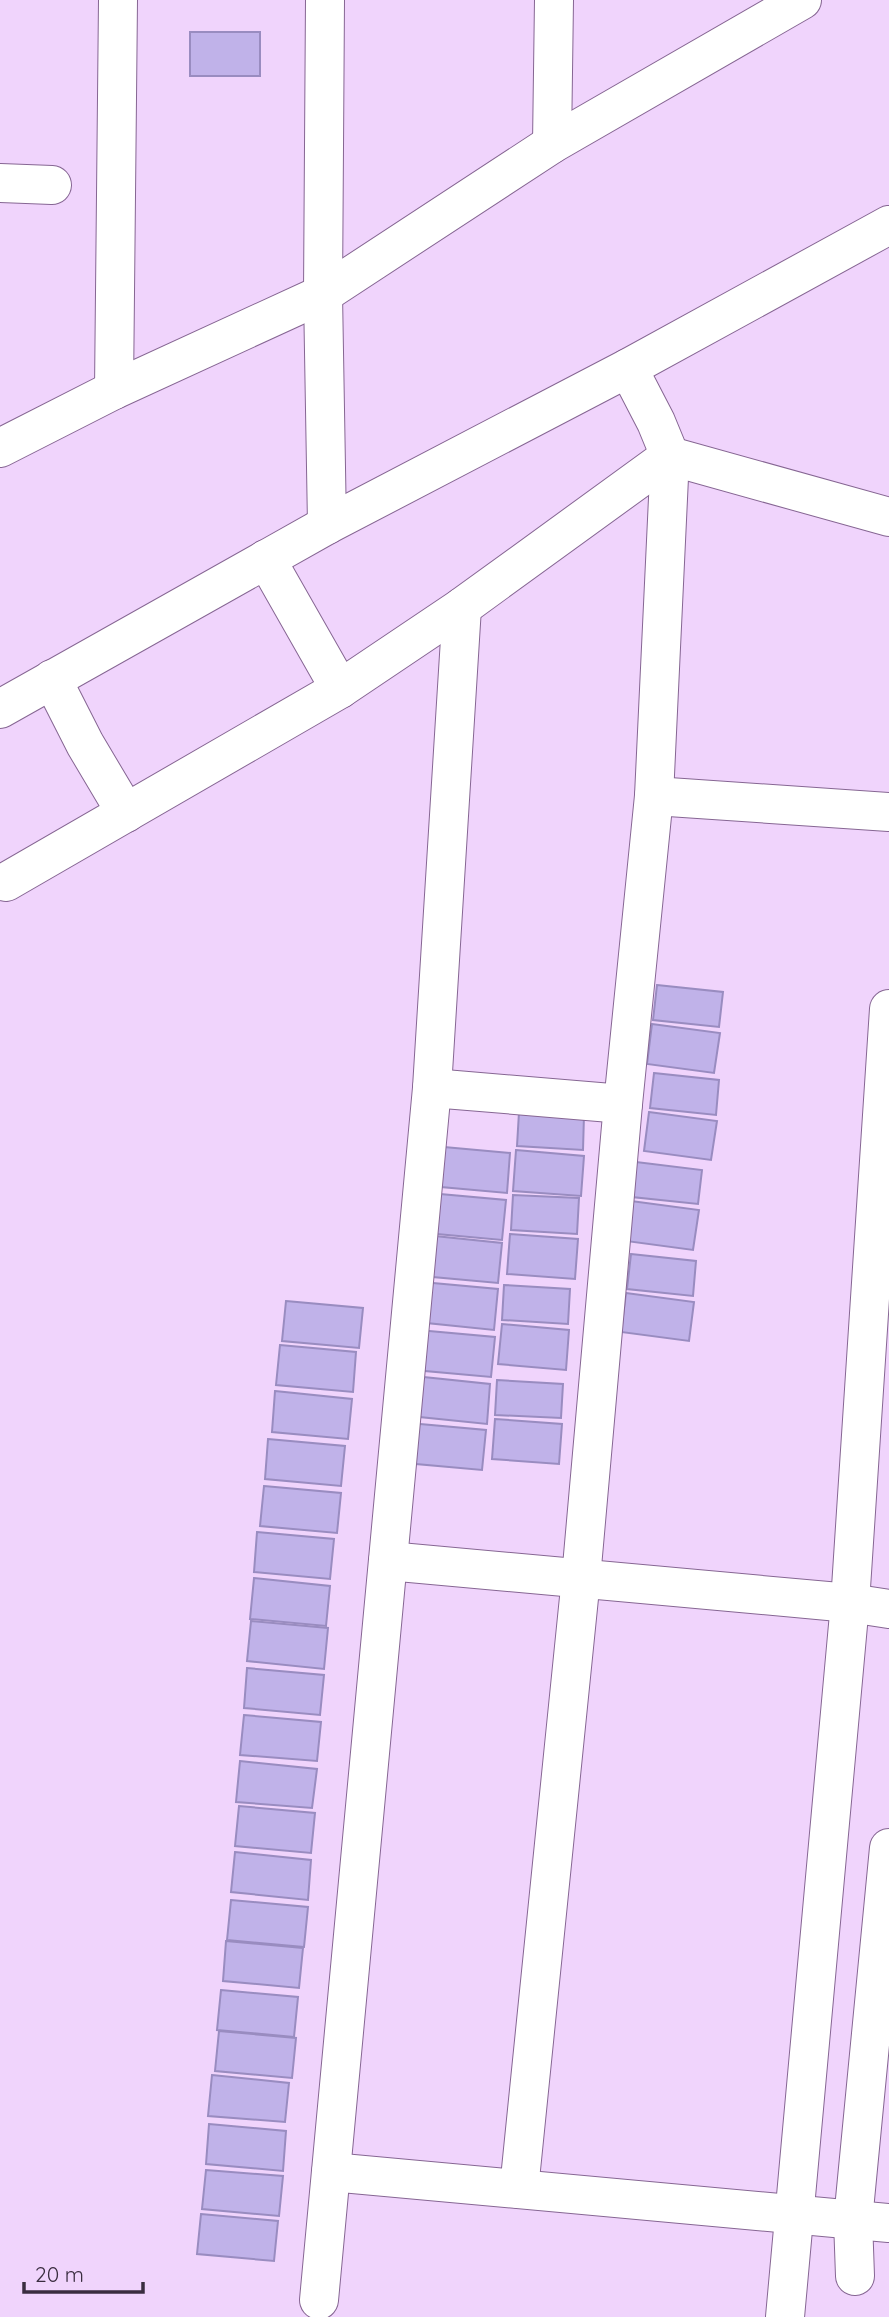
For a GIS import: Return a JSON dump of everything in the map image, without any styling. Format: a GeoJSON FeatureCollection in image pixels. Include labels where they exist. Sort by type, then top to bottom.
{"type":"FeatureCollection","features":[{"type":"Feature","properties":{"kind":"street"},"geometry":{"type":"LineString","coordinates":[[114,390],[118,0]]}},
{"type":"Feature","properties":{"kind":"street"},"geometry":{"type":"LineString","coordinates":[[0,709],[60,694],[283,589],[327,525],[323,294],[325,0]]}},
{"type":"Feature","properties":{"kind":"street"},"geometry":{"type":"LineString","coordinates":[[552,144],[554,0]]}},
{"type":"Feature","properties":{"kind":"street"},"geometry":{"type":"LineString","coordinates":[[0,448],[114,390],[323,294],[749,16],[802,0]]}},
{"type":"Feature","properties":{"kind":"street"},"geometry":{"type":"LineString","coordinates":[[0,183],[52,185]]}},
{"type":"Feature","properties":{"kind":"street"},"geometry":{"type":"LineString","coordinates":[[6,883],[340,689],[462,607],[648,409],[821,264],[889,225]]}},
{"type":"Feature","properties":{"kind":"street"},"geometry":{"type":"LineString","coordinates":[[327,525],[648,409],[889,517]]}},
{"type":"Feature","properties":{"kind":"street"},"geometry":{"type":"LineString","coordinates":[[519,2189],[581,1578],[623,1104],[654,796],[648,409]]}},
{"type":"Feature","properties":{"kind":"street"},"geometry":{"type":"LineString","coordinates":[[283,589],[340,689]]}},
{"type":"Feature","properties":{"kind":"street"},"geometry":{"type":"LineString","coordinates":[[319,2300],[432,1088],[462,607]]}},
{"type":"Feature","properties":{"kind":"street"},"geometry":{"type":"LineString","coordinates":[[60,694],[85,744],[126,813]]}},
{"type":"Feature","properties":{"kind":"street"},"geometry":{"type":"LineString","coordinates":[[654,796],[889,812]]}},
{"type":"Feature","properties":{"kind":"street"},"geometry":{"type":"LineString","coordinates":[[785,2317],[850,1603],[876,1405],[889,1009]]}},
{"type":"Feature","properties":{"kind":"street"},"geometry":{"type":"LineString","coordinates":[[432,1088],[623,1104]]}},
{"type":"Feature","properties":{"kind":"street"},"geometry":{"type":"LineString","coordinates":[[388,1561],[850,1603],[889,1609]]}},
{"type":"Feature","properties":{"kind":"street"},"geometry":{"type":"LineString","coordinates":[[855,2276],[871,2221],[889,1848]]}},
{"type":"Feature","properties":{"kind":"street"},"geometry":{"type":"LineString","coordinates":[[331,2172],[871,2221]]}},
{"type":"Feature","properties":{"kind":"building"},"geometry":{"type":"Polygon","coordinates":[[[190,32],[260,32],[260,76],[190,76],[190,32]]]}},
{"type":"Feature","properties":{"kind":"building"},"geometry":{"type":"Polygon","coordinates":[[[657,985],[723,992],[719,1027],[653,1020],[657,985]]]}},
{"type":"Feature","properties":{"kind":"building"},"geometry":{"type":"Polygon","coordinates":[[[652,1024],[720,1033],[714,1073],[647,1064],[652,1024]]]}},
{"type":"Feature","properties":{"kind":"building"},"geometry":{"type":"Polygon","coordinates":[[[654,1073],[719,1080],[716,1115],[650,1108],[654,1073]]]}},
{"type":"Feature","properties":{"kind":"building"},"geometry":{"type":"Polygon","coordinates":[[[519,1112],[584,1115],[583,1150],[517,1146],[519,1112]]]}},
{"type":"Feature","properties":{"kind":"building"},"geometry":{"type":"Polygon","coordinates":[[[649,1112],[717,1121],[711,1160],[644,1151],[649,1112]]]}},
{"type":"Feature","properties":{"kind":"building"},"geometry":{"type":"Polygon","coordinates":[[[433,1146],[510,1153],[507,1193],[430,1186],[433,1146]]]}},
{"type":"Feature","properties":{"kind":"building"},"geometry":{"type":"Polygon","coordinates":[[[516,1150],[584,1156],[581,1196],[513,1191],[516,1150]]]}},
{"type":"Feature","properties":{"kind":"building"},"geometry":{"type":"Polygon","coordinates":[[[636,1162],[702,1170],[698,1204],[632,1197],[636,1162]]]}},
{"type":"Feature","properties":{"kind":"building"},"geometry":{"type":"Polygon","coordinates":[[[429,1193],[506,1200],[502,1240],[426,1233],[429,1193]]]}},
{"type":"Feature","properties":{"kind":"building"},"geometry":{"type":"Polygon","coordinates":[[[513,1195],[579,1198],[577,1234],[511,1230],[513,1195]]]}},
{"type":"Feature","properties":{"kind":"building"},"geometry":{"type":"Polygon","coordinates":[[[631,1201],[699,1210],[693,1250],[626,1241],[631,1201]]]}},
{"type":"Feature","properties":{"kind":"building"},"geometry":{"type":"Polygon","coordinates":[[[510,1234],[578,1239],[575,1279],[507,1274],[510,1234]]]}},
{"type":"Feature","properties":{"kind":"building"},"geometry":{"type":"Polygon","coordinates":[[[425,1235],[502,1243],[498,1283],[422,1276],[425,1235]]]}},
{"type":"Feature","properties":{"kind":"building"},"geometry":{"type":"Polygon","coordinates":[[[631,1254],[696,1261],[693,1296],[627,1289],[631,1254]]]}},
{"type":"Feature","properties":{"kind":"building"},"geometry":{"type":"Polygon","coordinates":[[[422,1282],[498,1289],[494,1330],[417,1322],[422,1282]]]}},
{"type":"Feature","properties":{"kind":"building"},"geometry":{"type":"Polygon","coordinates":[[[504,1285],[570,1289],[568,1324],[502,1320],[504,1285]]]}},
{"type":"Feature","properties":{"kind":"building"},"geometry":{"type":"Polygon","coordinates":[[[626,1293],[694,1302],[689,1341],[621,1332],[626,1293]]]}},
{"type":"Feature","properties":{"kind":"building"},"geometry":{"type":"Polygon","coordinates":[[[286,1301],[363,1308],[359,1348],[282,1341],[286,1301]]]}},
{"type":"Feature","properties":{"kind":"building"},"geometry":{"type":"Polygon","coordinates":[[[502,1324],[569,1330],[566,1370],[498,1364],[502,1324]]]}},
{"type":"Feature","properties":{"kind":"building"},"geometry":{"type":"Polygon","coordinates":[[[418,1330],[495,1337],[491,1377],[414,1370],[418,1330]]]}},
{"type":"Feature","properties":{"kind":"building"},"geometry":{"type":"Polygon","coordinates":[[[280,1345],[356,1352],[353,1392],[276,1385],[280,1345]]]}},
{"type":"Feature","properties":{"kind":"building"},"geometry":{"type":"Polygon","coordinates":[[[414,1376],[490,1384],[487,1424],[410,1416],[414,1376]]]}},
{"type":"Feature","properties":{"kind":"building"},"geometry":{"type":"Polygon","coordinates":[[[497,1380],[563,1384],[561,1418],[495,1415],[497,1380]]]}},
{"type":"Feature","properties":{"kind":"building"},"geometry":{"type":"Polygon","coordinates":[[[275,1391],[352,1399],[348,1439],[272,1432],[275,1391]]]}},
{"type":"Feature","properties":{"kind":"building"},"geometry":{"type":"Polygon","coordinates":[[[495,1419],[562,1424],[559,1464],[492,1459],[495,1419]]]}},
{"type":"Feature","properties":{"kind":"building"},"geometry":{"type":"Polygon","coordinates":[[[409,1423],[486,1430],[482,1470],[405,1463],[409,1423]]]}},
{"type":"Feature","properties":{"kind":"building"},"geometry":{"type":"Polygon","coordinates":[[[268,1439],[345,1446],[341,1486],[265,1479],[268,1439]]]}},
{"type":"Feature","properties":{"kind":"building"},"geometry":{"type":"Polygon","coordinates":[[[264,1486],[341,1493],[337,1533],[260,1526],[264,1486]]]}},
{"type":"Feature","properties":{"kind":"building"},"geometry":{"type":"Polygon","coordinates":[[[257,1532],[334,1539],[330,1579],[254,1572],[257,1532]]]}},
{"type":"Feature","properties":{"kind":"building"},"geometry":{"type":"Polygon","coordinates":[[[254,1578],[330,1586],[326,1626],[250,1619],[254,1578]]]}},
{"type":"Feature","properties":{"kind":"building"},"geometry":{"type":"Polygon","coordinates":[[[251,1621],[328,1628],[324,1669],[247,1661],[251,1621]]]}},
{"type":"Feature","properties":{"kind":"building"},"geometry":{"type":"Polygon","coordinates":[[[247,1668],[324,1675],[320,1715],[244,1708],[247,1668]]]}},
{"type":"Feature","properties":{"kind":"building"},"geometry":{"type":"Polygon","coordinates":[[[244,1715],[321,1722],[317,1761],[240,1755],[244,1715]]]}},
{"type":"Feature","properties":{"kind":"building"},"geometry":{"type":"Polygon","coordinates":[[[240,1761],[317,1769],[312,1808],[236,1802],[240,1761]]]}},
{"type":"Feature","properties":{"kind":"building"},"geometry":{"type":"Polygon","coordinates":[[[239,1806],[315,1813],[311,1853],[235,1846],[239,1806]]]}},
{"type":"Feature","properties":{"kind":"building"},"geometry":{"type":"Polygon","coordinates":[[[235,1852],[311,1860],[308,1900],[231,1892],[235,1852]]]}},
{"type":"Feature","properties":{"kind":"building"},"geometry":{"type":"Polygon","coordinates":[[[231,1900],[308,1907],[304,1947],[227,1940],[231,1900]]]}},
{"type":"Feature","properties":{"kind":"building"},"geometry":{"type":"Polygon","coordinates":[[[226,1941],[303,1948],[299,1988],[223,1981],[226,1941]]]}},
{"type":"Feature","properties":{"kind":"building"},"geometry":{"type":"Polygon","coordinates":[[[221,1990],[298,1997],[294,2037],[217,2030],[221,1990]]]}},
{"type":"Feature","properties":{"kind":"building"},"geometry":{"type":"Polygon","coordinates":[[[219,2031],[296,2038],[292,2078],[215,2071],[219,2031]]]}},
{"type":"Feature","properties":{"kind":"building"},"geometry":{"type":"Polygon","coordinates":[[[212,2075],[289,2083],[285,2122],[208,2116],[212,2075]]]}},
{"type":"Feature","properties":{"kind":"building"},"geometry":{"type":"Polygon","coordinates":[[[209,2124],[286,2131],[283,2171],[206,2164],[209,2124]]]}},
{"type":"Feature","properties":{"kind":"building"},"geometry":{"type":"Polygon","coordinates":[[[206,2170],[283,2176],[279,2216],[202,2209],[206,2170]]]}},
{"type":"Feature","properties":{"kind":"building"},"geometry":{"type":"Polygon","coordinates":[[[201,2214],[278,2221],[274,2261],[197,2254],[201,2214]]]}}]}
